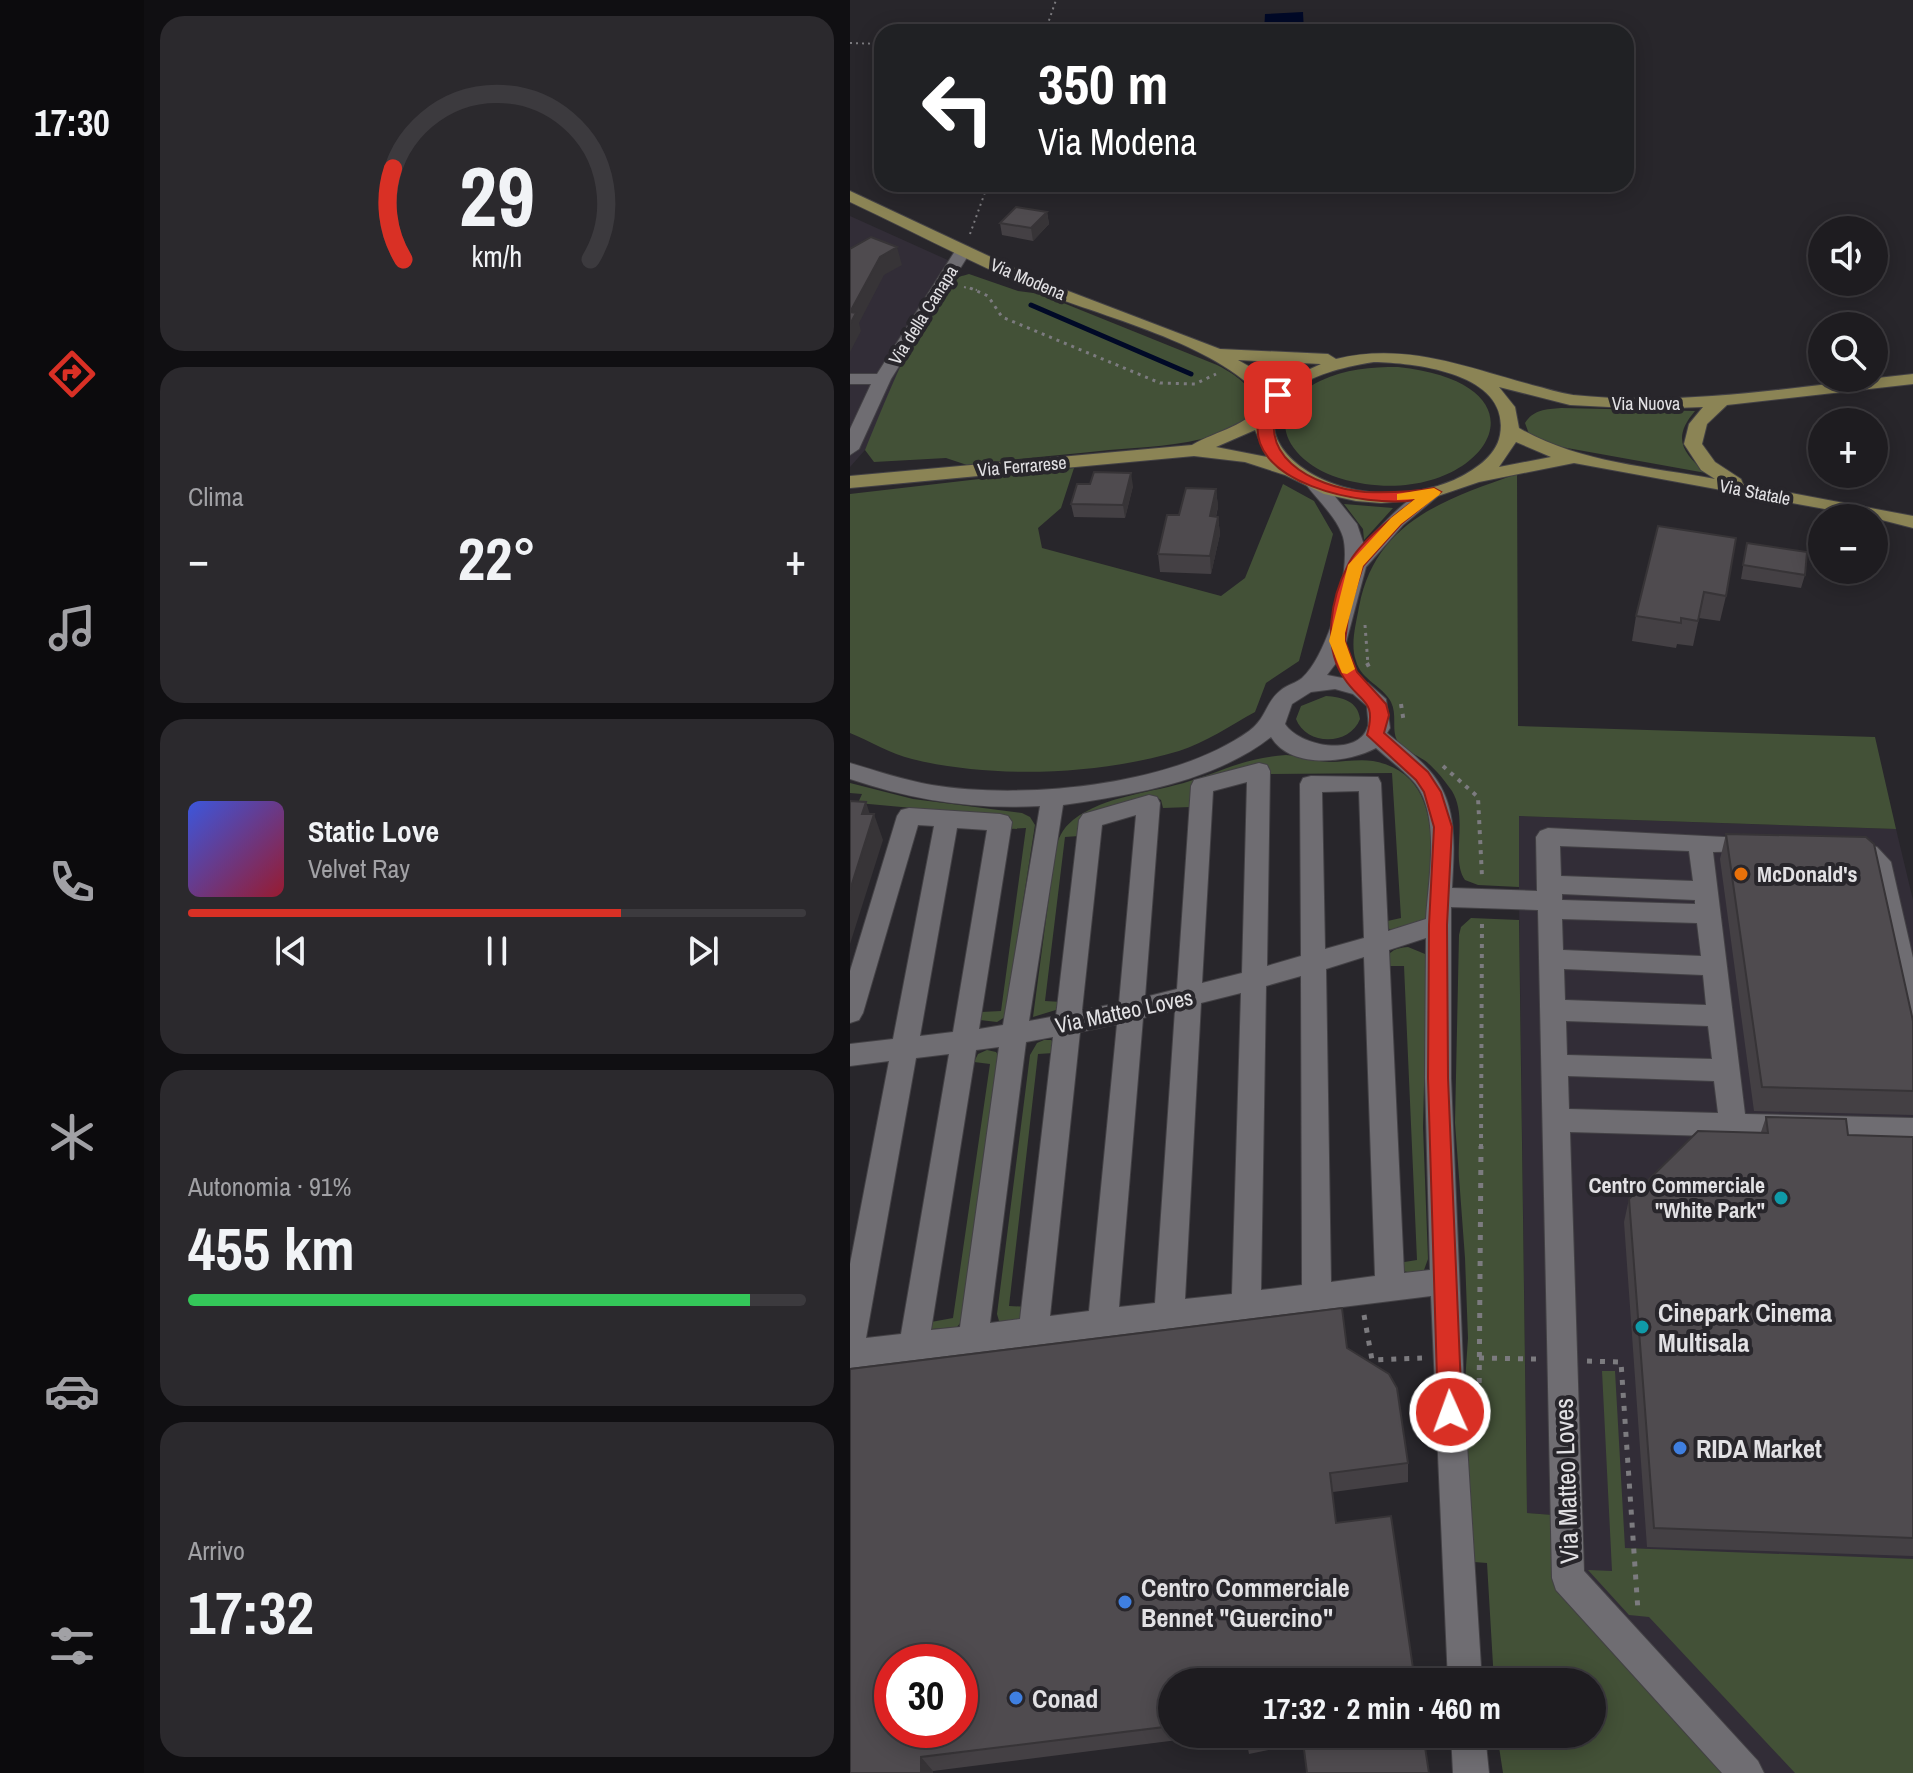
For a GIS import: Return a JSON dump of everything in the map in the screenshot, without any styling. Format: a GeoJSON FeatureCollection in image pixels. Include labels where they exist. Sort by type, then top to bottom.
{"type":"FeatureCollection","features":[{"type":"Feature","properties":{"kind":"main road","name":"Via Modena"},"geometry":{"type":"LineString","coordinates":[[850,196],[963,251],[1104,311],[1211,351],[1253,376],[1270,407],[1287,386],[1311,372],[1356,359]]}},
{"type":"Feature","properties":{"kind":"main road","name":"Via Modena"},"geometry":{"type":"LineString","coordinates":[[1211,351],[1280,359],[1420,359],[1465,373],[1498,395],[1519,416]]}},
{"type":"Feature","properties":{"kind":"main road","name":"Via Nuova"},"geometry":{"type":"LineString","coordinates":[[1465,373],[1570,400],[1648,404],[1722,400],[1913,379]]}},
{"type":"Feature","properties":{"kind":"main road","name":"Via Nuova"},"geometry":{"type":"LineString","coordinates":[[1519,416],[1570,400]]}},
{"type":"Feature","properties":{"kind":"main road","name":"Via Nuova"},"geometry":{"type":"LineString","coordinates":[[1722,400],[1703,416],[1695,430],[1693,444],[1708,466],[1753,492]]}},
{"type":"Feature","properties":{"kind":"main road","name":"Via Ferrarese"},"geometry":{"type":"LineString","coordinates":[[1194,450],[1241,431],[1270,407]]}},
{"type":"Feature","properties":{"kind":"main road"},"geometry":{"type":"LineString","coordinates":[[1270,407],[1264,424],[1269,446],[1281,462],[1307,480],[1363,496],[1408,497],[1467,481],[1494,464],[1509,443],[1519,416]]}},
{"type":"Feature","properties":{"kind":"main road","name":"Via Statale"},"geometry":{"type":"LineString","coordinates":[[1519,416],[1553,452],[1596,463],[1913,522]]}},
{"type":"Feature","properties":{"kind":"main road","name":"Via Ferrarese"},"geometry":{"type":"LineString","coordinates":[[850,482],[1194,450],[1248,457],[1307,480]]}},
{"type":"Feature","properties":{"kind":"main road","name":"Via Statale"},"geometry":{"type":"LineString","coordinates":[[1467,481],[1539,463],[1596,463]]}},
{"type":"Feature","properties":{"kind":"street","name":"Via della Canapa"},"geometry":{"type":"LineString","coordinates":[[850,471],[854,465],[850,449],[882,379],[963,251]]}},
{"type":"Feature","properties":{"kind":"street","name":"Via della Canapa"},"geometry":{"type":"LineString","coordinates":[[850,379],[882,379]]}},
{"type":"Feature","properties":{"kind":"street"},"geometry":{"type":"LineString","coordinates":[[1307,480],[1347,524],[1356,549],[1356,565],[1342,610],[1337,641],[1326,665],[1308,685]]}},
{"type":"Feature","properties":{"kind":"street"},"geometry":{"type":"LineString","coordinates":[[1356,565],[1396,521],[1434,492]]}},
{"type":"Feature","properties":{"kind":"street"},"geometry":{"type":"LineString","coordinates":[[1337,641],[1350,675],[1378,704],[1381,715],[1375,735],[1352,750]]}},
{"type":"Feature","properties":{"kind":"street"},"geometry":{"type":"LineString","coordinates":[[1303,750],[1279,733],[1275,721],[1276,712],[1287,695],[1308,685],[1335,682],[1360,688]]}},
{"type":"Feature","properties":{"kind":"street"},"geometry":{"type":"LineString","coordinates":[[850,771],[891,785],[937,795],[985,799],[1053,798],[1143,783],[1220,757],[1252,742],[1275,721]]}},
{"type":"Feature","properties":{"kind":"street"},"geometry":{"type":"LineString","coordinates":[[1375,735],[1422,776],[1432,792],[1443,827],[1438,1078],[1448,1357],[1464,1668]]}},
{"type":"Feature","properties":{"kind":"street"},"geometry":{"type":"LineString","coordinates":[[1220,757],[1270,749],[1319,754],[1352,750],[1409,765]]}},
{"type":"Feature","properties":{"kind":"street"},"geometry":{"type":"LineString","coordinates":[[1169,1315],[1202,786],[1259,771],[1246,1306]]}},
{"type":"Feature","properties":{"kind":"street"},"geometry":{"type":"LineString","coordinates":[[1317,1297],[1311,784],[1370,783],[1390,1288]]}},
{"type":"Feature","properties":{"kind":"street"},"geometry":{"type":"LineString","coordinates":[[973,1339],[1014,1034],[1053,798]]}},
{"type":"Feature","properties":{"kind":"street"},"geometry":{"type":"LineString","coordinates":[[1033,1332],[1091,820],[1149,803],[1103,1323]]}},
{"type":"Feature","properties":{"kind":"street"},"geometry":{"type":"LineString","coordinates":[[850,1013],[909,816],[1000,822],[914,1346]]}},
{"type":"Feature","properties":{"kind":"street"},"geometry":{"type":"LineString","coordinates":[[850,1342],[947,819]]}},
{"type":"Feature","properties":{"kind":"street","name":"Via Matteo Loves"},"geometry":{"type":"LineString","coordinates":[[1746,1773],[1568,1578],[1548,837],[1775,846]]}},
{"type":"Feature","properties":{"kind":"street"},"geometry":{"type":"LineString","coordinates":[[1700,843],[1733,1126]]}},
{"type":"Feature","properties":{"kind":"street"},"geometry":{"type":"LineString","coordinates":[[1820,848],[1861,851],[1879,862],[1913,1014]]}},
{"type":"Feature","properties":{"kind":"street","name":"Via Matteo Loves"},"geometry":{"type":"LineString","coordinates":[[850,1055],[1014,1034],[1189,998],[1377,944],[1439,911],[1550,898],[1707,902]]}},
{"type":"Feature","properties":{"kind":"street"},"geometry":{"type":"LineString","coordinates":[[1552,959],[1714,966]]}},
{"type":"Feature","properties":{"kind":"street"},"geometry":{"type":"LineString","coordinates":[[1553,1010],[1720,1016]]}},
{"type":"Feature","properties":{"kind":"street"},"geometry":{"type":"LineString","coordinates":[[1554,1065],[1726,1070]]}},
{"type":"Feature","properties":{"kind":"street"},"geometry":{"type":"LineString","coordinates":[[1556,1120],[1913,1130]]}},
{"type":"Feature","properties":{"kind":"street"},"geometry":{"type":"LineString","coordinates":[[850,1354],[1447,1281]]}},
{"type":"Feature","properties":{"kind":"street"},"geometry":{"type":"LineString","coordinates":[[1469,1748],[1471,1773]]}},
{"type":"Feature","properties":{"kind":"path"},"geometry":{"type":"LineString","coordinates":[[1048,24],[1056,0]]}},
{"type":"Feature","properties":{"kind":"path"},"geometry":{"type":"LineString","coordinates":[[850,43],[874,44]]}},
{"type":"Feature","properties":{"kind":"path"},"geometry":{"type":"LineString","coordinates":[[963,251],[985,192]]}},
{"type":"Feature","properties":{"kind":"path"},"geometry":{"type":"LineString","coordinates":[[963,287],[981,290],[994,298],[1002,317],[1160,383],[1195,384],[1236,364]]}},
{"type":"Feature","properties":{"kind":"path"},"geometry":{"type":"LineString","coordinates":[[1360,1292],[1372,1360],[1448,1357],[1621,1362],[1638,1619]]}},
{"type":"Feature","properties":{"kind":"shaded area"},"geometry":{"type":"Polygon","coordinates":[[[850,216],[961,266],[865,450],[850,467],[850,216]]]}},
{"type":"Feature","properties":{"kind":"shaded area"},"geometry":{"type":"Polygon","coordinates":[[[1518,816],[1896,829],[1913,900],[1913,1773],[1727,1773],[1554,1585],[1553,1515],[1527,1513],[1518,816]]]}},
{"type":"Feature","properties":{"kind":"green space"},"geometry":{"type":"Polygon","coordinates":[[[969,274],[1018,291],[1041,294],[1217,365],[1233,374],[1252,393],[1254,403],[1251,412],[1231,429],[1175,444],[967,465],[946,458],[874,462],[865,450],[925,318],[951,282],[969,274]]]}},
{"type":"Feature","properties":{"kind":"green space"},"geometry":{"type":"Polygon","coordinates":[[[1398,367],[1451,379],[1481,398],[1491,421],[1484,445],[1462,466],[1429,481],[1387,486],[1339,478],[1305,460],[1294,448],[1285,420],[1290,406],[1301,393],[1320,381],[1349,371],[1398,367]]]}},
{"type":"Feature","properties":{"kind":"green space"},"geometry":{"type":"Polygon","coordinates":[[[1561,408],[1695,411],[1684,429],[1683,444],[1691,458],[1706,473],[1556,446],[1529,434],[1525,423],[1532,415],[1561,408]]]}},
{"type":"Feature","properties":{"kind":"green space"},"geometry":{"type":"Polygon","coordinates":[[[1074,468],[1061,508],[1038,528],[1042,548],[1221,596],[1245,578],[1283,484],[1314,501],[1333,534],[1299,661],[1266,683],[1255,712],[1218,733],[1179,751],[1115,765],[1046,772],[977,770],[904,757],[850,733],[850,494],[1074,468]]]}},
{"type":"Feature","properties":{"kind":"green space"},"geometry":{"type":"Polygon","coordinates":[[[1517,474],[1518,726],[1875,737],[1896,829],[1519,816],[1519,887],[1478,885],[1465,880],[1459,861],[1457,802],[1432,766],[1405,749],[1396,739],[1391,702],[1359,668],[1354,654],[1354,634],[1367,578],[1380,554],[1397,534],[1439,505],[1517,474]]]}},
{"type":"Feature","properties":{"kind":"green space"},"geometry":{"type":"Polygon","coordinates":[[[1344,504],[1393,508],[1364,540],[1363,529],[1344,504]]]}},
{"type":"Feature","properties":{"kind":"green space"},"geometry":{"type":"Polygon","coordinates":[[[1326,696],[1353,704],[1359,713],[1360,719],[1355,728],[1338,738],[1318,738],[1309,734],[1296,719],[1301,706],[1326,696]]]}},
{"type":"Feature","properties":{"kind":"green space"},"geometry":{"type":"Polygon","coordinates":[[[1286,755],[1329,762],[1373,761],[1397,770],[1414,784],[1424,803],[1430,825],[1431,874],[1427,920],[1394,930],[1385,928],[1383,922],[1401,918],[1392,773],[1271,774],[1268,767],[1257,763],[1193,784],[1191,807],[1163,808],[1161,800],[1154,796],[1144,798],[1079,836],[1065,837],[1045,1001],[1062,1002],[1059,1009],[1033,1017],[1055,852],[1061,834],[1069,823],[1114,800],[1190,781],[1248,761],[1286,755]]]}},
{"type":"Feature","properties":{"kind":"green space"},"geometry":{"type":"Polygon","coordinates":[[[850,783],[913,799],[1022,813],[1030,817],[1035,825],[1005,1017],[997,1022],[980,1020],[981,1012],[1001,1011],[1026,828],[1009,829],[1010,817],[858,803],[862,794],[850,793],[850,783]]]}},
{"type":"Feature","properties":{"kind":"green space"},"geometry":{"type":"Polygon","coordinates":[[[1471,918],[1519,920],[1527,1513],[1553,1515],[1554,1586],[1727,1773],[1503,1773],[1499,1748],[1606,1748],[1606,1668],[1493,1668],[1487,1563],[1474,1562],[1463,1412],[1468,1338],[1455,1123],[1461,927],[1471,918]]]}},
{"type":"Feature","properties":{"kind":"green space"},"geometry":{"type":"Polygon","coordinates":[[[1408,947],[1425,954],[1427,964],[1423,1127],[1428,1259],[1424,1270],[1413,1273],[1402,1271],[1398,1263],[1417,1260],[1404,966],[1384,966],[1392,952],[1408,947]]]}},
{"type":"Feature","properties":{"kind":"green space"},"geometry":{"type":"Polygon","coordinates":[[[1051,1040],[1056,1045],[1054,1053],[1038,1054],[1009,1306],[1029,1307],[1019,1322],[999,1321],[997,1314],[1030,1055],[1037,1043],[1051,1040]]]}},
{"type":"Feature","properties":{"kind":"green space"},"geometry":{"type":"Polygon","coordinates":[[[987,1050],[996,1052],[1000,1058],[961,1322],[957,1327],[932,1329],[931,1322],[953,1318],[990,1064],[974,1062],[978,1054],[987,1050]]]}},
{"type":"Feature","properties":{"kind":"green space"},"geometry":{"type":"Polygon","coordinates":[[[1602,1371],[1615,1371],[1625,1548],[1913,1559],[1913,1773],[1795,1773],[1649,1617],[1629,1615],[1588,1570],[1612,1571],[1602,1371]]]}},
{"type":"Feature","properties":{"kind":"water"},"geometry":{"type":"Polygon","coordinates":[[[1303,12],[1304,24],[1264,24],[1265,14],[1303,12]]]}},
{"type":"Feature","properties":{"kind":"building"},"geometry":{"type":"Polygon","coordinates":[[[1016,207],[1047,212],[1031,228],[1000,223],[1016,207]]]}},
{"type":"Feature","properties":{"kind":"building"},"geometry":{"type":"Polygon","coordinates":[[[871,237],[897,247],[880,257],[850,312],[850,249],[871,237]]]}},
{"type":"Feature","properties":{"kind":"building"},"geometry":{"type":"Polygon","coordinates":[[[1094,472],[1131,473],[1123,505],[1071,504],[1077,484],[1090,484],[1094,472]]]}},
{"type":"Feature","properties":{"kind":"building"},"geometry":{"type":"Polygon","coordinates":[[[1186,488],[1216,489],[1210,516],[1218,517],[1210,556],[1158,554],[1167,515],[1179,515],[1186,488]]]}},
{"type":"Feature","properties":{"kind":"building"},"geometry":{"type":"Polygon","coordinates":[[[1658,526],[1736,538],[1726,596],[1704,592],[1698,621],[1681,618],[1681,623],[1636,616],[1658,526]]]}},
{"type":"Feature","properties":{"kind":"building"},"geometry":{"type":"Polygon","coordinates":[[[1747,543],[1807,552],[1805,575],[1743,565],[1747,543]]]}},
{"type":"Feature","properties":{"kind":"building"},"geometry":{"type":"Polygon","coordinates":[[[850,801],[866,802],[862,814],[874,814],[850,890],[850,801]]]}},
{"type":"Feature","properties":{"kind":"building"},"geometry":{"type":"Polygon","coordinates":[[[1726,834],[1866,837],[1874,844],[1913,1021],[1913,1091],[1762,1087],[1726,834]]]}},
{"type":"Feature","properties":{"kind":"building","name":"Centro Commerciale \"White Park\""},"geometry":{"type":"Polygon","coordinates":[[[1766,1117],[1846,1119],[1848,1135],[1913,1137],[1913,1538],[1654,1528],[1629,1199],[1698,1131],[1768,1133],[1766,1117]]]}},
{"type":"Feature","properties":{"kind":"building","name":"Centro Commerciale Bennet \"Guercino\""},"geometry":{"type":"Polygon","coordinates":[[[1342,1308],[1347,1348],[1389,1374],[1397,1388],[1408,1463],[1330,1473],[1336,1523],[1391,1516],[1413,1668],[1158,1668],[1158,1728],[921,1757],[921,1773],[850,1773],[850,1369],[1342,1308]]]}},
{"type":"Feature","properties":{"kind":"building"},"geometry":{"type":"Polygon","coordinates":[[[1304,1748],[1425,1748],[1429,1773],[1307,1773],[1304,1748]]]}},
{"type":"Feature","properties":{"kind":"waterway"},"geometry":{"type":"LineString","coordinates":[[1031,305],[1191,374]]}},
{"type":"Feature","properties":{"kind":"slow traffic"},"geometry":{"type":"LineString","coordinates":[[1347,669],[1337,641],[1342,610],[1356,565],[1396,521],[1434,492],[1403,497]]}},
{"type":"Feature","properties":{"kind":"place","name":"McDonald's"},"geometry":{"type":"Point","coordinates":[1741,874]}},
{"type":"Feature","properties":{"kind":"place","name":"Centro Commerciale \"White Park\""},"geometry":{"type":"Point","coordinates":[1781,1198]}},
{"type":"Feature","properties":{"kind":"place","name":"Cinepark Cinema Multisala"},"geometry":{"type":"Point","coordinates":[1642,1327]}},
{"type":"Feature","properties":{"kind":"place","name":"RIDA Market"},"geometry":{"type":"Point","coordinates":[1680,1448]}},
{"type":"Feature","properties":{"kind":"place","name":"Centro Commerciale Bennet \"Guercino\""},"geometry":{"type":"Point","coordinates":[1125,1602]}},
{"type":"Feature","properties":{"kind":"place","name":"Conad"},"geometry":{"type":"Point","coordinates":[1016,1698]}},
{"type":"Feature","properties":{"kind":"route"},"geometry":{"type":"LineString","coordinates":[[1278,395],[1267,413],[1264,424],[1266,437],[1274,454],[1300,476],[1331,489],[1363,496],[1408,497],[1434,492],[1396,521],[1356,565],[1338,625],[1337,641],[1350,675],[1378,704],[1381,715],[1375,735],[1422,776],[1432,792],[1443,827],[1438,925],[1438,1078],[1450,1412]]}}]}
